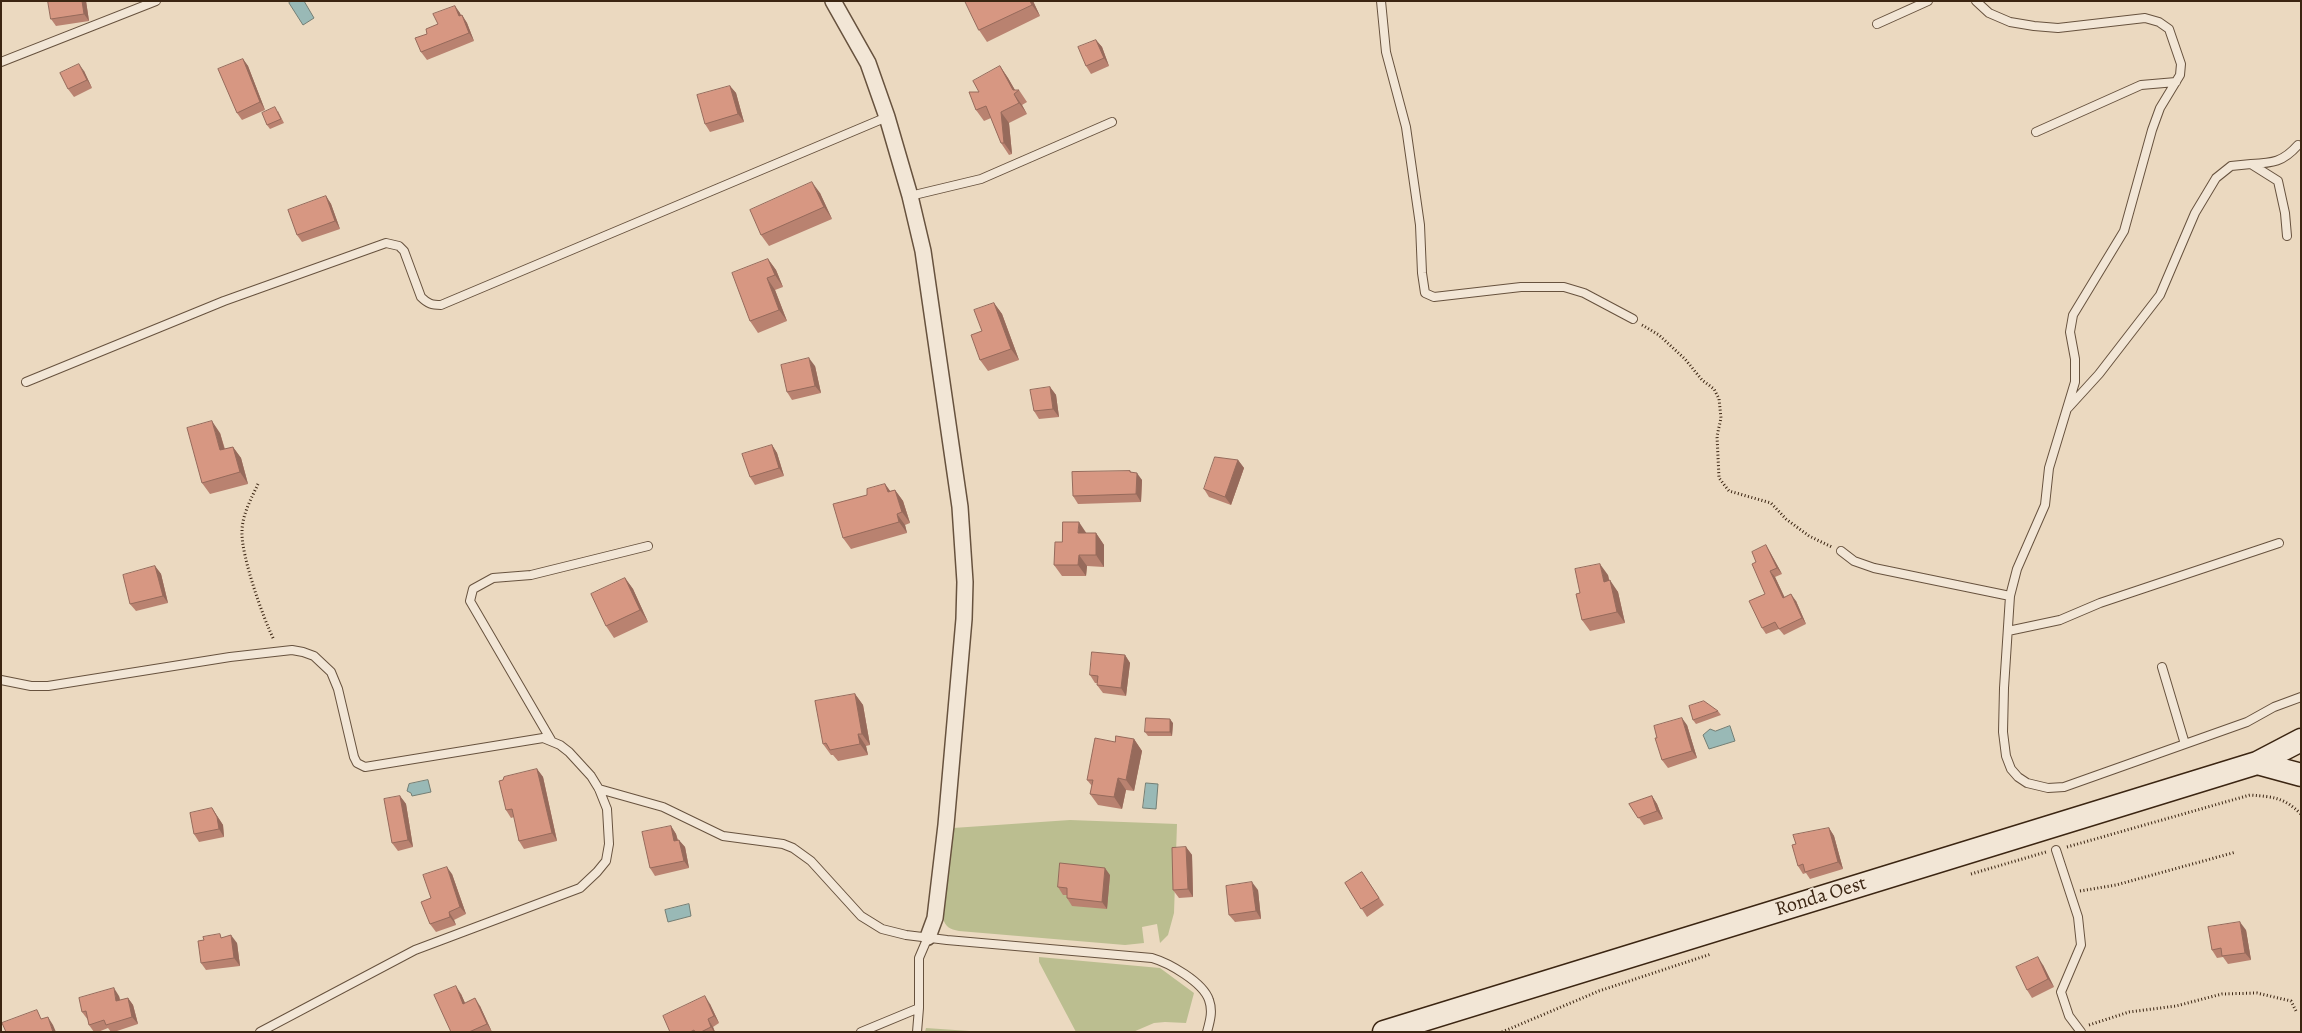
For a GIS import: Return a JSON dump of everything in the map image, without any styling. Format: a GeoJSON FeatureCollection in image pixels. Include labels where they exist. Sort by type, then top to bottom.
{"type":"FeatureCollection","features":[{"type":"Feature","properties":{"kind":"main road","name":"Ronda Oest"},"geometry":{"type":"LineString","coordinates":[[1384,1032],[2257,763],[2301,740]]}},
{"type":"Feature","properties":{"kind":"main road"},"geometry":{"type":"LineString","coordinates":[[2257,763],[2301,775]]}},
{"type":"Feature","properties":{"kind":"street"},"geometry":{"type":"LineString","coordinates":[[833,1],[868,62],[887,117],[910,196],[923,251],[959,498],[965,582],[964,619],[946,825],[935,918],[928,937]]}},
{"type":"Feature","properties":{"kind":"lane"},"geometry":{"type":"LineString","coordinates":[[1,62],[156,1]]}},
{"type":"Feature","properties":{"kind":"lane"},"geometry":{"type":"LineString","coordinates":[[1381,1],[1386,52],[1406,126],[1420,224],[1422,273],[1426,293],[1434,297],[1521,286],[1564,287],[1584,293],[1633,319]]}},
{"type":"Feature","properties":{"kind":"lane"},"geometry":{"type":"LineString","coordinates":[[1877,24],[1928,1]]}},
{"type":"Feature","properties":{"kind":"lane"},"geometry":{"type":"LineString","coordinates":[[1976,1],[1989,13],[2010,22],[2034,26],[2058,28],[2145,18],[2159,22],[2169,29],[2181,64],[2176,82],[2160,108],[2152,130],[2124,231],[2073,315],[2070,332],[2075,359],[2074,382],[2049,468],[2044,505],[2017,569],[2010,596],[2003,732],[2011,768],[2027,783],[2048,788],[2064,787],[2247,722],[2274,707],[2301,697]]}},
{"type":"Feature","properties":{"kind":"lane"},"geometry":{"type":"LineString","coordinates":[[2036,132],[2141,85],[2176,82]]}},
{"type":"Feature","properties":{"kind":"lane"},"geometry":{"type":"LineString","coordinates":[[26,382],[224,301],[386,243],[399,246],[404,251],[421,297],[426,303],[442,305],[887,117]]}},
{"type":"Feature","properties":{"kind":"lane"},"geometry":{"type":"LineString","coordinates":[[910,196],[981,179],[1112,122]]}},
{"type":"Feature","properties":{"kind":"lane"},"geometry":{"type":"LineString","coordinates":[[2065,411],[2099,374],[2160,295],[2195,213],[2216,178],[2231,166],[2275,163],[2291,153],[2298,145]]}},
{"type":"Feature","properties":{"kind":"lane"},"geometry":{"type":"LineString","coordinates":[[2251,164],[2278,182],[2285,213],[2287,236]]}},
{"type":"Feature","properties":{"kind":"lane"},"geometry":{"type":"LineString","coordinates":[[2008,631],[2060,620],[2100,603],[2279,543]]}},
{"type":"Feature","properties":{"kind":"lane"},"geometry":{"type":"LineString","coordinates":[[550,740],[470,601],[473,589],[493,578],[531,575],[648,546]]}},
{"type":"Feature","properties":{"kind":"lane"},"geometry":{"type":"LineString","coordinates":[[1841,551],[1854,560],[1874,568],[2010,596]]}},
{"type":"Feature","properties":{"kind":"lane"},"geometry":{"type":"LineString","coordinates":[[1,680],[32,686],[48,686],[230,657],[280,652],[302,652],[323,663],[331,672],[338,690],[354,756],[358,763],[365,767],[543,738],[550,740],[569,752],[591,776],[599,788],[607,809],[609,844],[606,861],[580,888],[415,950],[260,1032]]}},
{"type":"Feature","properties":{"kind":"lane"},"geometry":{"type":"LineString","coordinates":[[2162,666],[2185,744]]}},
{"type":"Feature","properties":{"kind":"lane"},"geometry":{"type":"LineString","coordinates":[[599,788],[663,807],[723,836],[783,844],[793,848],[811,862],[870,924],[897,933],[1020,948],[1152,958],[1166,962],[1193,982],[1209,998],[1211,1014],[1207,1032]]}},
{"type":"Feature","properties":{"kind":"lane"},"geometry":{"type":"LineString","coordinates":[[2056,850],[2078,918],[2081,945],[2061,992],[2069,1016],[2080,1031]]}},
{"type":"Feature","properties":{"kind":"lane"},"geometry":{"type":"LineString","coordinates":[[917,1032],[919,958],[928,937]]}},
{"type":"Feature","properties":{"kind":"lane"},"geometry":{"type":"LineString","coordinates":[[861,1032],[919,1008]]}},
{"type":"Feature","properties":{"kind":"path"},"geometry":{"type":"LineString","coordinates":[[1633,319],[1659,334],[1685,359],[1702,380],[1714,389],[1719,399],[1721,418],[1717,436],[1719,478],[1729,490],[1771,503],[1786,519],[1809,536],[1841,551]]}},
{"type":"Feature","properties":{"kind":"path"},"geometry":{"type":"LineString","coordinates":[[258,484],[247,506],[242,532],[248,563],[267,625],[280,652]]}},
{"type":"Feature","properties":{"kind":"path"},"geometry":{"type":"LineString","coordinates":[[1969,874],[2250,795],[2288,801],[2301,814]]}},
{"type":"Feature","properties":{"kind":"path"},"geometry":{"type":"LineString","coordinates":[[2070,893],[2116,885],[2236,852]]}},
{"type":"Feature","properties":{"kind":"path"},"geometry":{"type":"LineString","coordinates":[[1502,1032],[1599,991],[1720,951]]}},
{"type":"Feature","properties":{"kind":"path"},"geometry":{"type":"LineString","coordinates":[[2080,1031],[2100,1021],[2129,1012],[2176,1006],[2222,994],[2257,993],[2291,1001],[2296,1011]]}},
{"type":"Feature","properties":{"kind":"green space"},"geometry":{"type":"Polygon","coordinates":[[[1070,820],[1177,824],[1174,913],[1168,935],[1160,943],[1157,924],[1142,927],[1144,943],[1125,945],[959,931],[947,926],[943,918],[953,828],[1070,820]]]}},
{"type":"Feature","properties":{"kind":"green space"},"geometry":{"type":"Polygon","coordinates":[[[1039,957],[1160,968],[1194,993],[1186,1023],[1154,1023],[1133,1032],[1076,1032],[1039,962],[1039,957]]]}},
{"type":"Feature","properties":{"kind":"green space"},"geometry":{"type":"Polygon","coordinates":[[[926,1028],[984,1032],[925,1032],[926,1028]]]}},
{"type":"Feature","properties":{"kind":"water"},"geometry":{"type":"Polygon","coordinates":[[[292,1],[304,1],[314,18],[303,25],[289,3],[292,1]]]}},
{"type":"Feature","properties":{"kind":"water"},"geometry":{"type":"Polygon","coordinates":[[[1730,726],[1735,741],[1709,749],[1703,735],[1710,729],[1715,731],[1730,726]]]}},
{"type":"Feature","properties":{"kind":"water"},"geometry":{"type":"Polygon","coordinates":[[[428,780],[431,792],[412,796],[407,791],[409,784],[428,780]]]}},
{"type":"Feature","properties":{"kind":"water"},"geometry":{"type":"Polygon","coordinates":[[[1146,783],[1158,784],[1156,809],[1143,808],[1146,783]]]}},
{"type":"Feature","properties":{"kind":"water"},"geometry":{"type":"Polygon","coordinates":[[[689,904],[691,916],[668,922],[665,910],[689,904]]]}},
{"type":"Feature","properties":{"kind":"building"},"geometry":{"type":"Polygon","coordinates":[[[48,1],[82,1],[84,14],[51,19],[48,1]]]}},
{"type":"Feature","properties":{"kind":"building"},"geometry":{"type":"Polygon","coordinates":[[[965,1],[1030,1],[1032,5],[979,30],[965,1]]]}},
{"type":"Feature","properties":{"kind":"building"},"geometry":{"type":"Polygon","coordinates":[[[455,6],[459,16],[462,15],[469,33],[421,52],[415,38],[427,34],[426,29],[438,24],[433,14],[455,6]]]}},
{"type":"Feature","properties":{"kind":"building"},"geometry":{"type":"Polygon","coordinates":[[[1096,40],[1104,58],[1086,66],[1078,47],[1096,40]]]}},
{"type":"Feature","properties":{"kind":"building"},"geometry":{"type":"Polygon","coordinates":[[[243,59],[260,102],[237,113],[218,69],[243,59]]]}},
{"type":"Feature","properties":{"kind":"building"},"geometry":{"type":"Polygon","coordinates":[[[79,64],[87,80],[68,89],[60,73],[79,64]]]}},
{"type":"Feature","properties":{"kind":"building"},"geometry":{"type":"Polygon","coordinates":[[[1000,66],[1013,90],[1019,90],[1014,94],[1019,103],[1001,112],[1004,143],[1001,143],[986,106],[976,110],[969,92],[979,92],[973,81],[1000,66]]]}},
{"type":"Feature","properties":{"kind":"building"},"geometry":{"type":"Polygon","coordinates":[[[730,86],[738,114],[705,124],[697,95],[730,86]]]}},
{"type":"Feature","properties":{"kind":"building"},"geometry":{"type":"Polygon","coordinates":[[[275,107],[281,119],[267,125],[262,113],[275,107]]]}},
{"type":"Feature","properties":{"kind":"building"},"geometry":{"type":"Polygon","coordinates":[[[812,182],[824,207],[761,235],[750,210],[812,182]]]}},
{"type":"Feature","properties":{"kind":"building"},"geometry":{"type":"Polygon","coordinates":[[[326,196],[335,221],[297,235],[288,210],[326,196]]]}},
{"type":"Feature","properties":{"kind":"building"},"geometry":{"type":"Polygon","coordinates":[[[768,259],[775,275],[767,278],[779,310],[750,321],[732,273],[768,259]]]}},
{"type":"Feature","properties":{"kind":"building"},"geometry":{"type":"Polygon","coordinates":[[[994,303],[1011,349],[980,360],[971,335],[982,331],[974,310],[994,303]]]}},
{"type":"Feature","properties":{"kind":"building"},"geometry":{"type":"Polygon","coordinates":[[[809,358],[815,386],[787,392],[781,365],[809,358]]]}},
{"type":"Feature","properties":{"kind":"building"},"geometry":{"type":"Polygon","coordinates":[[[1050,387],[1053,409],[1034,411],[1030,390],[1050,387]]]}},
{"type":"Feature","properties":{"kind":"building"},"geometry":{"type":"Polygon","coordinates":[[[212,421],[220,450],[233,447],[240,472],[202,483],[187,428],[212,421]]]}},
{"type":"Feature","properties":{"kind":"building"},"geometry":{"type":"Polygon","coordinates":[[[772,445],[779,468],[750,477],[742,454],[772,445]]]}},
{"type":"Feature","properties":{"kind":"building"},"geometry":{"type":"Polygon","coordinates":[[[1215,457],[1238,460],[1225,497],[1204,489],[1215,457]]]}},
{"type":"Feature","properties":{"kind":"building"},"geometry":{"type":"Polygon","coordinates":[[[1130,471],[1137,473],[1136,494],[1073,496],[1072,472],[1130,471]]]}},
{"type":"Feature","properties":{"kind":"building"},"geometry":{"type":"Polygon","coordinates":[[[885,484],[888,492],[895,490],[902,512],[897,514],[899,522],[843,538],[833,504],[867,495],[867,489],[885,484]]]}},
{"type":"Feature","properties":{"kind":"building"},"geometry":{"type":"Polygon","coordinates":[[[1063,522],[1079,522],[1078,533],[1096,533],[1096,555],[1079,555],[1078,565],[1054,565],[1055,542],[1062,542],[1063,522]]]}},
{"type":"Feature","properties":{"kind":"building"},"geometry":{"type":"Polygon","coordinates":[[[1766,545],[1777,568],[1770,571],[1783,598],[1791,594],[1802,618],[1779,629],[1775,622],[1762,628],[1749,601],[1765,594],[1752,564],[1756,562],[1752,552],[1766,545]]]}},
{"type":"Feature","properties":{"kind":"building"},"geometry":{"type":"Polygon","coordinates":[[[1600,564],[1604,582],[1610,580],[1617,612],[1582,620],[1576,594],[1580,593],[1575,569],[1600,564]]]}},
{"type":"Feature","properties":{"kind":"building"},"geometry":{"type":"Polygon","coordinates":[[[155,566],[163,596],[130,604],[123,575],[155,566]]]}},
{"type":"Feature","properties":{"kind":"building"},"geometry":{"type":"Polygon","coordinates":[[[625,578],[640,610],[606,626],[591,594],[625,578]]]}},
{"type":"Feature","properties":{"kind":"building"},"geometry":{"type":"Polygon","coordinates":[[[1092,652],[1125,655],[1121,688],[1097,685],[1098,676],[1090,675],[1092,652]]]}},
{"type":"Feature","properties":{"kind":"building"},"geometry":{"type":"Polygon","coordinates":[[[855,694],[862,734],[858,734],[860,744],[830,750],[826,743],[823,744],[815,701],[855,694]]]}},
{"type":"Feature","properties":{"kind":"building"},"geometry":{"type":"Polygon","coordinates":[[[1704,701],[1718,711],[1693,720],[1689,706],[1704,701]]]}},
{"type":"Feature","properties":{"kind":"building"},"geometry":{"type":"Polygon","coordinates":[[[1146,718],[1170,719],[1170,732],[1145,732],[1146,718]]]}},
{"type":"Feature","properties":{"kind":"building"},"geometry":{"type":"Polygon","coordinates":[[[1682,718],[1692,751],[1662,760],[1655,738],[1657,738],[1654,726],[1682,718]]]}},
{"type":"Feature","properties":{"kind":"building"},"geometry":{"type":"Polygon","coordinates":[[[1116,736],[1134,739],[1126,780],[1118,778],[1114,797],[1090,794],[1093,780],[1087,780],[1095,738],[1115,742],[1116,736]]]}},
{"type":"Feature","properties":{"kind":"building"},"geometry":{"type":"Polygon","coordinates":[[[537,769],[552,833],[519,841],[512,809],[506,810],[499,781],[503,780],[504,777],[537,769]]]}},
{"type":"Feature","properties":{"kind":"building"},"geometry":{"type":"Polygon","coordinates":[[[400,796],[408,840],[392,843],[384,799],[400,796]]]}},
{"type":"Feature","properties":{"kind":"building"},"geometry":{"type":"Polygon","coordinates":[[[1652,796],[1657,811],[1638,818],[1629,804],[1652,796]]]}},
{"type":"Feature","properties":{"kind":"building"},"geometry":{"type":"Polygon","coordinates":[[[212,808],[217,817],[219,829],[194,834],[190,813],[212,808]]]}},
{"type":"Feature","properties":{"kind":"building"},"geometry":{"type":"Polygon","coordinates":[[[671,826],[674,841],[679,840],[684,861],[650,868],[642,832],[671,826]]]}},
{"type":"Feature","properties":{"kind":"building"},"geometry":{"type":"Polygon","coordinates":[[[1829,828],[1838,862],[1805,872],[1803,864],[1798,866],[1792,845],[1796,844],[1793,835],[1829,828]]]}},
{"type":"Feature","properties":{"kind":"building"},"geometry":{"type":"Polygon","coordinates":[[[1186,847],[1188,889],[1173,890],[1172,848],[1186,847]]]}},
{"type":"Feature","properties":{"kind":"building"},"geometry":{"type":"Polygon","coordinates":[[[1060,863],[1105,868],[1102,902],[1067,898],[1067,888],[1058,887],[1060,863]]]}},
{"type":"Feature","properties":{"kind":"building"},"geometry":{"type":"Polygon","coordinates":[[[447,867],[460,907],[449,912],[450,917],[430,924],[421,902],[431,898],[423,875],[447,867]]]}},
{"type":"Feature","properties":{"kind":"building"},"geometry":{"type":"Polygon","coordinates":[[[1362,872],[1379,898],[1361,909],[1345,883],[1362,872]]]}},
{"type":"Feature","properties":{"kind":"building"},"geometry":{"type":"Polygon","coordinates":[[[1252,882],[1256,911],[1229,915],[1226,886],[1252,882]]]}},
{"type":"Feature","properties":{"kind":"building"},"geometry":{"type":"Polygon","coordinates":[[[2240,922],[2245,953],[2222,956],[2221,948],[2212,950],[2208,927],[2240,922]]]}},
{"type":"Feature","properties":{"kind":"building"},"geometry":{"type":"Polygon","coordinates":[[[220,934],[221,938],[231,935],[234,958],[201,963],[198,941],[204,940],[203,937],[220,934]]]}},
{"type":"Feature","properties":{"kind":"building"},"geometry":{"type":"Polygon","coordinates":[[[2038,957],[2048,979],[2027,990],[2016,967],[2038,957]]]}},
{"type":"Feature","properties":{"kind":"building"},"geometry":{"type":"Polygon","coordinates":[[[456,986],[463,1004],[475,998],[487,1024],[469,1032],[451,1032],[434,995],[456,986]]]}},
{"type":"Feature","properties":{"kind":"building"},"geometry":{"type":"Polygon","coordinates":[[[114,988],[116,1001],[128,998],[132,1017],[106,1025],[104,1020],[89,1025],[86,1011],[82,1012],[79,998],[114,988]]]}},
{"type":"Feature","properties":{"kind":"building"},"geometry":{"type":"Polygon","coordinates":[[[705,996],[714,1016],[708,1019],[711,1027],[701,1032],[695,1032],[694,1030],[690,1032],[670,1032],[663,1016],[705,996]]]}},
{"type":"Feature","properties":{"kind":"building"},"geometry":{"type":"Polygon","coordinates":[[[37,1010],[41,1019],[48,1017],[53,1032],[6,1032],[2,1023],[37,1010]]]}}]}
